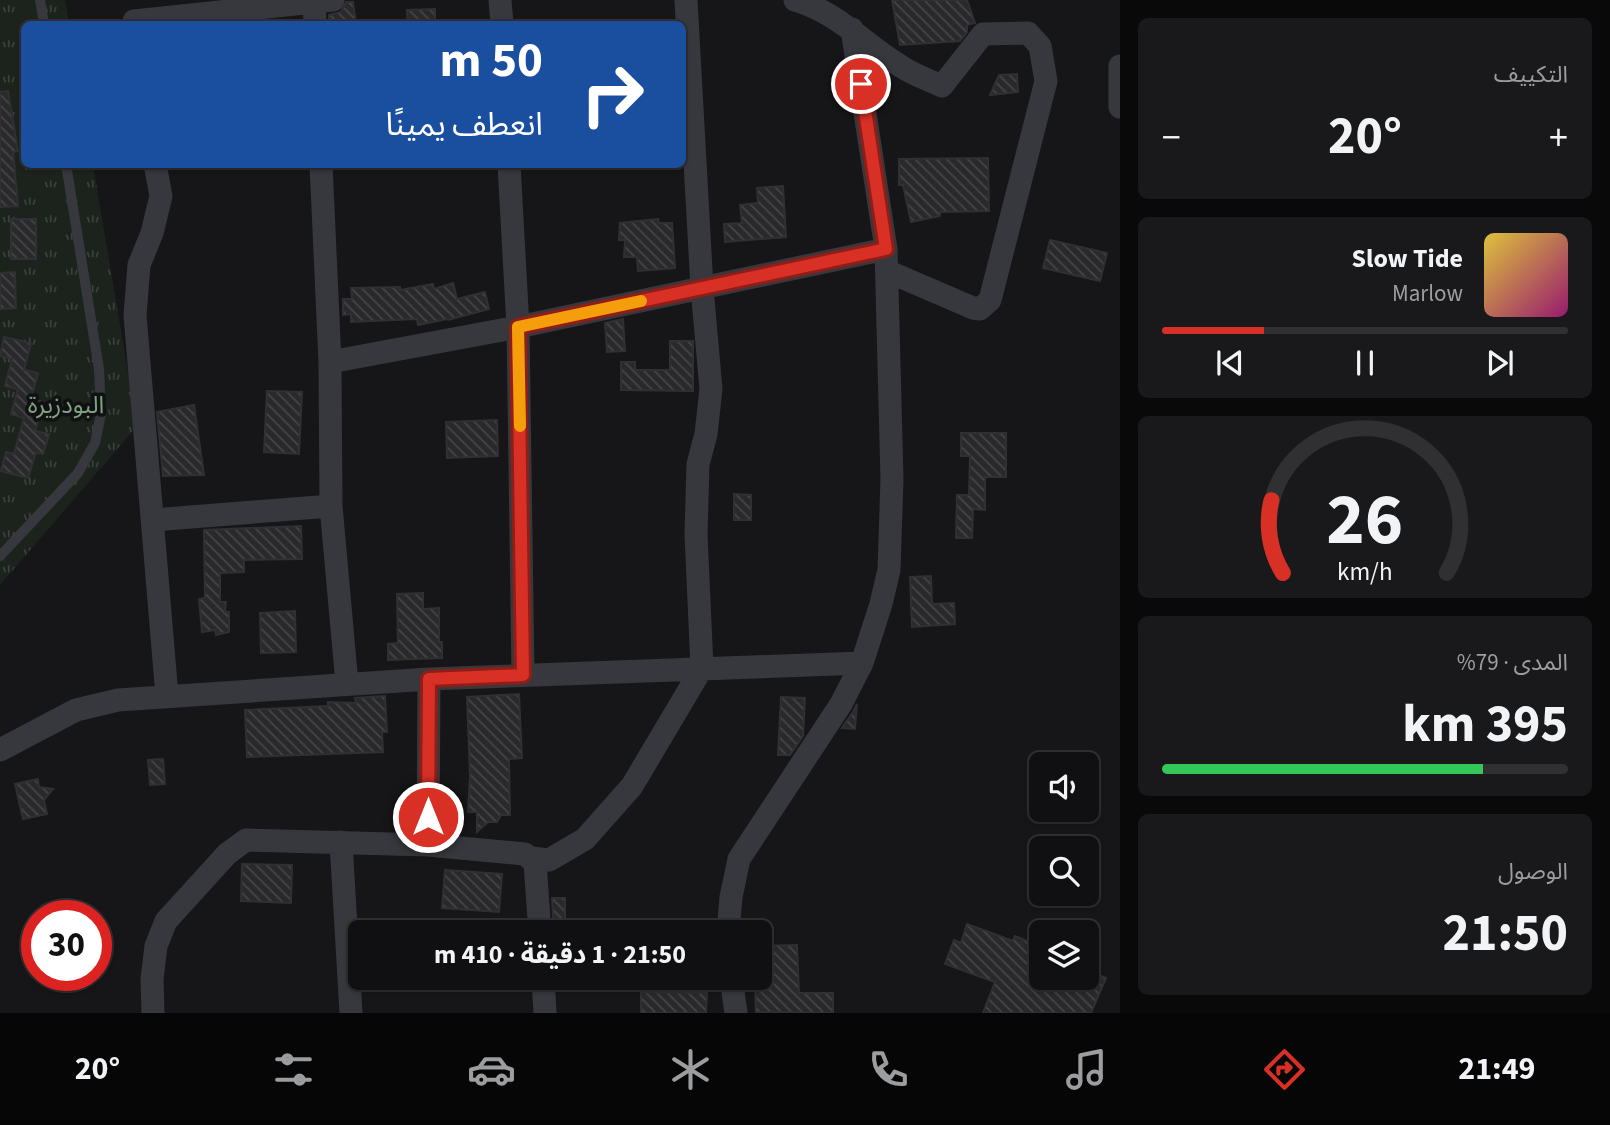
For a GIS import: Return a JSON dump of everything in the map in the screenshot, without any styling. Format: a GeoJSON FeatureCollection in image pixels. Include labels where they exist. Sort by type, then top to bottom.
{"type":"FeatureCollection","features":[{"type":"Feature","properties":{"kind":"street"},"geometry":{"type":"LineString","coordinates":[[500,0],[502,21]]}},
{"type":"Feature","properties":{"kind":"street"},"geometry":{"type":"LineString","coordinates":[[531,858],[549,860],[585,839],[632,786],[702,668],[696,534],[698,464],[706,434],[711,389],[702,288],[686,0]]}},
{"type":"Feature","properties":{"kind":"street"},"geometry":{"type":"LineString","coordinates":[[330,362],[518,327],[702,288],[886,260],[973,308],[985,307],[993,287],[1046,81],[1040,46],[1028,33],[983,34],[942,86],[902,67],[852,29],[817,7],[795,0]]}},
{"type":"Feature","properties":{"kind":"street"},"geometry":{"type":"LineString","coordinates":[[133,15],[319,7]]}},
{"type":"Feature","properties":{"kind":"street"},"geometry":{"type":"LineString","coordinates":[[729,920],[739,859],[841,704],[862,663],[889,570],[892,479],[886,260],[852,29]]}},
{"type":"Feature","properties":{"kind":"street"},"geometry":{"type":"LineString","coordinates":[[1120,66],[1120,107]]}},
{"type":"Feature","properties":{"kind":"street"},"geometry":{"type":"LineString","coordinates":[[156,168],[161,197],[152,233],[139,265],[135,315],[167,696]]}},
{"type":"Feature","properties":{"kind":"street"},"geometry":{"type":"LineString","coordinates":[[321,168],[330,362],[331,506],[347,684]]}},
{"type":"Feature","properties":{"kind":"street"},"geometry":{"type":"LineString","coordinates":[[509,168],[518,327],[523,675]]}},
{"type":"Feature","properties":{"kind":"street"},"geometry":{"type":"LineString","coordinates":[[153,520],[331,506]]}},
{"type":"Feature","properties":{"kind":"street"},"geometry":{"type":"LineString","coordinates":[[0,750],[76,710],[118,699],[429,679],[862,663]]}},
{"type":"Feature","properties":{"kind":"street"},"geometry":{"type":"LineString","coordinates":[[428,845],[429,679]]}},
{"type":"Feature","properties":{"kind":"street"},"geometry":{"type":"LineString","coordinates":[[153,1013],[152,979],[156,946],[166,922],[227,854],[246,840],[428,845],[525,854],[535,863],[539,920]]}},
{"type":"Feature","properties":{"kind":"street"},"geometry":{"type":"LineString","coordinates":[[341,842],[351,1013]]}},
{"type":"Feature","properties":{"kind":"street"},"geometry":{"type":"LineString","coordinates":[[544,990],[545,1013]]}},
{"type":"Feature","properties":{"kind":"street"},"geometry":{"type":"LineString","coordinates":[[733,990],[736,1013]]}},
{"type":"Feature","properties":{"kind":"lane"},"geometry":{"type":"LineString","coordinates":[[40,0],[44,21]]}},
{"type":"Feature","properties":{"kind":"lane"},"geometry":{"type":"LineString","coordinates":[[0,556],[78,473],[95,443],[101,414],[99,369],[67,168]]}},
{"type":"Feature","properties":{"kind":"green space","name":"البودزيرة"},"geometry":{"type":"Polygon","coordinates":[[[0,0],[65,0],[68,21],[21,21],[21,168],[94,168],[137,426],[0,585],[0,0]]]}},
{"type":"Feature","properties":{"kind":"building"},"geometry":{"type":"Polygon","coordinates":[[[892,0],[967,0],[975,23],[967,25],[967,32],[960,41],[900,45],[892,0]]]}},
{"type":"Feature","properties":{"kind":"building"},"geometry":{"type":"Polygon","coordinates":[[[346,2],[353,2],[356,21],[329,21],[329,15],[341,12],[346,2]]]}},
{"type":"Feature","properties":{"kind":"building"},"geometry":{"type":"Polygon","coordinates":[[[435,9],[435,21],[408,21],[407,10],[435,9]]]}},
{"type":"Feature","properties":{"kind":"building"},"geometry":{"type":"Polygon","coordinates":[[[1017,74],[1018,92],[990,95],[999,75],[1017,74]]]}},
{"type":"Feature","properties":{"kind":"building"},"geometry":{"type":"Polygon","coordinates":[[[8,91],[18,151],[13,152],[18,206],[0,207],[0,92],[8,91]]]}},
{"type":"Feature","properties":{"kind":"building"},"geometry":{"type":"Polygon","coordinates":[[[988,158],[989,211],[940,212],[940,216],[911,222],[903,185],[899,185],[899,159],[988,158]]]}},
{"type":"Feature","properties":{"kind":"building"},"geometry":{"type":"Polygon","coordinates":[[[783,186],[786,237],[725,242],[724,224],[742,223],[740,205],[758,203],[757,188],[783,186]]]}},
{"type":"Feature","properties":{"kind":"building"},"geometry":{"type":"Polygon","coordinates":[[[11,219],[36,219],[36,259],[11,259],[11,219]]]}},
{"type":"Feature","properties":{"kind":"building"},"geometry":{"type":"Polygon","coordinates":[[[658,219],[659,223],[672,223],[675,268],[638,271],[637,257],[624,257],[625,240],[619,240],[620,223],[658,219]]]}},
{"type":"Feature","properties":{"kind":"building"},"geometry":{"type":"Polygon","coordinates":[[[1050,240],[1107,253],[1100,281],[1043,268],[1050,240]]]}},
{"type":"Feature","properties":{"kind":"building"},"geometry":{"type":"Polygon","coordinates":[[[15,272],[16,308],[0,309],[0,273],[15,272]]]}},
{"type":"Feature","properties":{"kind":"building"},"geometry":{"type":"Polygon","coordinates":[[[453,283],[457,299],[485,292],[489,309],[418,325],[417,319],[351,322],[351,314],[343,315],[343,299],[352,299],[351,288],[400,287],[400,290],[433,284],[434,289],[453,283]]]}},
{"type":"Feature","properties":{"kind":"building"},"geometry":{"type":"Polygon","coordinates":[[[623,319],[625,351],[607,352],[605,323],[623,319]]]}},
{"type":"Feature","properties":{"kind":"building"},"geometry":{"type":"Polygon","coordinates":[[[4,337],[31,343],[24,370],[38,373],[31,399],[44,402],[35,431],[49,434],[43,454],[36,452],[28,478],[1,471],[6,452],[14,454],[24,418],[11,414],[18,389],[5,386],[12,359],[0,356],[4,337]]]}},
{"type":"Feature","properties":{"kind":"building"},"geometry":{"type":"Polygon","coordinates":[[[670,341],[693,341],[693,391],[621,390],[621,362],[635,362],[635,370],[670,370],[670,341]]]}},
{"type":"Feature","properties":{"kind":"building"},"geometry":{"type":"Polygon","coordinates":[[[267,391],[302,392],[299,454],[264,452],[267,391]]]}},
{"type":"Feature","properties":{"kind":"building"},"geometry":{"type":"Polygon","coordinates":[[[194,405],[204,475],[163,476],[157,412],[194,405]]]}},
{"type":"Feature","properties":{"kind":"building"},"geometry":{"type":"Polygon","coordinates":[[[497,420],[498,456],[447,458],[446,422],[497,420]]]}},
{"type":"Feature","properties":{"kind":"building"},"geometry":{"type":"Polygon","coordinates":[[[961,433],[1006,433],[1006,477],[985,477],[985,510],[973,509],[972,538],[956,538],[957,495],[969,495],[970,456],[961,456],[961,433]]]}},
{"type":"Feature","properties":{"kind":"building"},"geometry":{"type":"Polygon","coordinates":[[[734,494],[751,495],[751,520],[734,520],[734,494]]]}},
{"type":"Feature","properties":{"kind":"building"},"geometry":{"type":"Polygon","coordinates":[[[301,526],[302,559],[244,560],[244,572],[220,573],[220,602],[226,602],[225,612],[229,612],[229,632],[216,635],[215,630],[202,632],[199,599],[205,598],[204,530],[301,526]]]}},
{"type":"Feature","properties":{"kind":"building"},"geometry":{"type":"Polygon","coordinates":[[[931,576],[932,604],[954,603],[955,624],[912,627],[910,577],[931,576]]]}},
{"type":"Feature","properties":{"kind":"building"},"geometry":{"type":"Polygon","coordinates":[[[423,593],[423,609],[439,608],[442,658],[388,660],[388,644],[398,643],[397,594],[423,593]]]}},
{"type":"Feature","properties":{"kind":"building"},"geometry":{"type":"Polygon","coordinates":[[[295,611],[296,652],[261,653],[260,613],[295,611]]]}},
{"type":"Feature","properties":{"kind":"building"},"geometry":{"type":"Polygon","coordinates":[[[519,694],[522,758],[509,759],[510,815],[501,815],[497,822],[488,822],[477,832],[477,812],[468,812],[470,776],[467,697],[519,694]]]}},
{"type":"Feature","properties":{"kind":"building"},"geometry":{"type":"Polygon","coordinates":[[[385,696],[387,732],[382,732],[383,752],[247,757],[245,710],[328,706],[328,702],[356,703],[355,698],[385,696]]]}},
{"type":"Feature","properties":{"kind":"building"},"geometry":{"type":"Polygon","coordinates":[[[781,697],[805,698],[803,736],[790,755],[778,755],[781,697]]]}},
{"type":"Feature","properties":{"kind":"building"},"geometry":{"type":"Polygon","coordinates":[[[857,704],[855,729],[842,728],[853,712],[857,704]]]}},
{"type":"Feature","properties":{"kind":"building"},"geometry":{"type":"Polygon","coordinates":[[[163,759],[165,784],[150,785],[148,760],[163,759]]]}},
{"type":"Feature","properties":{"kind":"building"},"geometry":{"type":"Polygon","coordinates":[[[38,779],[39,787],[53,789],[44,800],[47,814],[23,819],[15,784],[38,779]]]}},
{"type":"Feature","properties":{"kind":"building"},"geometry":{"type":"Polygon","coordinates":[[[242,864],[292,865],[291,903],[241,901],[242,864]]]}},
{"type":"Feature","properties":{"kind":"building"},"geometry":{"type":"Polygon","coordinates":[[[445,870],[502,874],[499,912],[442,908],[445,870]]]}},
{"type":"Feature","properties":{"kind":"building"},"geometry":{"type":"Polygon","coordinates":[[[552,898],[565,898],[565,920],[553,920],[552,898]]]}},
{"type":"Feature","properties":{"kind":"building"},"geometry":{"type":"Polygon","coordinates":[[[967,924],[1013,941],[1015,936],[1029,942],[1029,990],[1099,990],[1099,975],[1106,978],[1091,1013],[983,1013],[995,982],[945,964],[954,940],[961,943],[967,924]]]}},
{"type":"Feature","properties":{"kind":"building"},"geometry":{"type":"Polygon","coordinates":[[[797,945],[799,993],[833,993],[833,1013],[756,1012],[755,990],[772,990],[772,946],[797,945]]]}},
{"type":"Feature","properties":{"kind":"building"},"geometry":{"type":"Polygon","coordinates":[[[641,992],[707,993],[706,1013],[641,1013],[641,992]]]}},
{"type":"Feature","properties":{"kind":"slow traffic"},"geometry":{"type":"LineString","coordinates":[[520,426],[518,327],[641,301]]}},
{"type":"Feature","properties":{"kind":"route"},"geometry":{"type":"LineString","coordinates":[[428,817],[429,679],[523,675],[518,327],[886,249],[861,84]]}}]}
